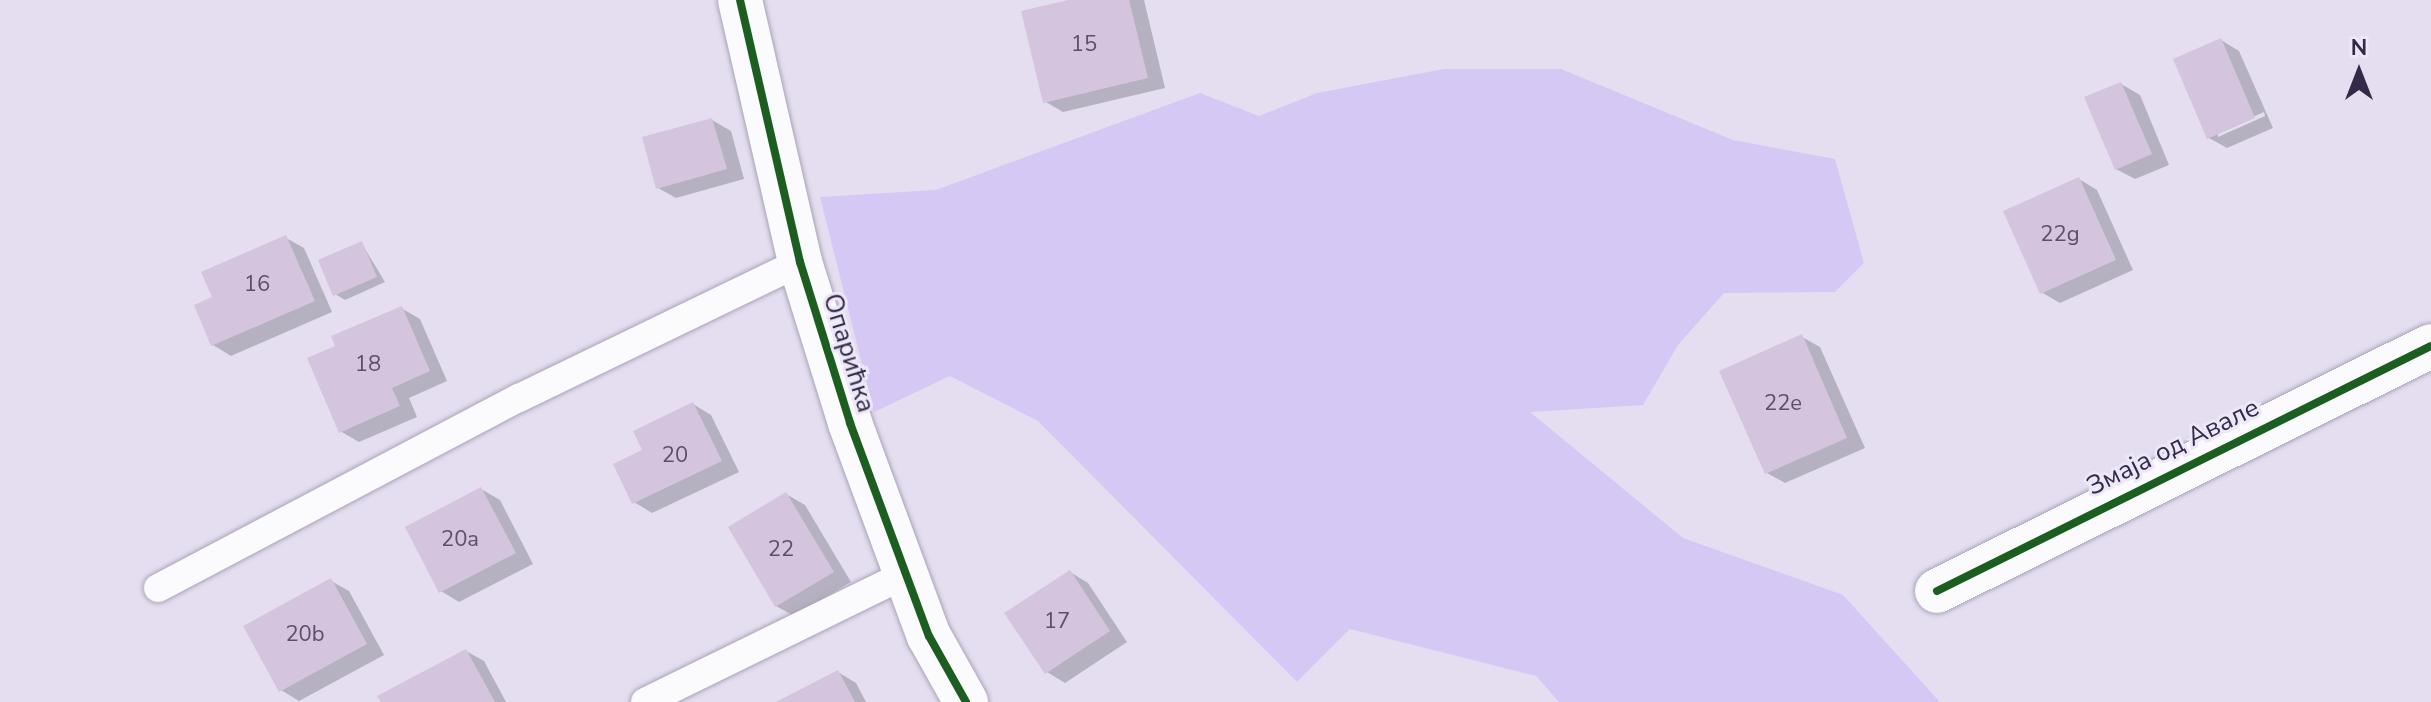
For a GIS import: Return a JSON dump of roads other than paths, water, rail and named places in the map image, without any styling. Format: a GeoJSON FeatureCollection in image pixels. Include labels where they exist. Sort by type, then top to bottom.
{"type":"FeatureCollection","features":[{"type":"Feature","properties":{"kind":"street","name":"Опарићка"},"geometry":{"type":"LineString","coordinates":[[740,0],[800,262],[904,575],[966,702]]}},
{"type":"Feature","properties":{"kind":"street","name":"Змаја од Авале"},"geometry":{"type":"LineString","coordinates":[[1937,591],[2431,346]]}},
{"type":"Feature","properties":{"kind":"lane"},"geometry":{"type":"LineString","coordinates":[[158,588],[519,398],[800,262]]}},
{"type":"Feature","properties":{"kind":"lane"},"geometry":{"type":"LineString","coordinates":[[645,702],[904,575]]}}]}
